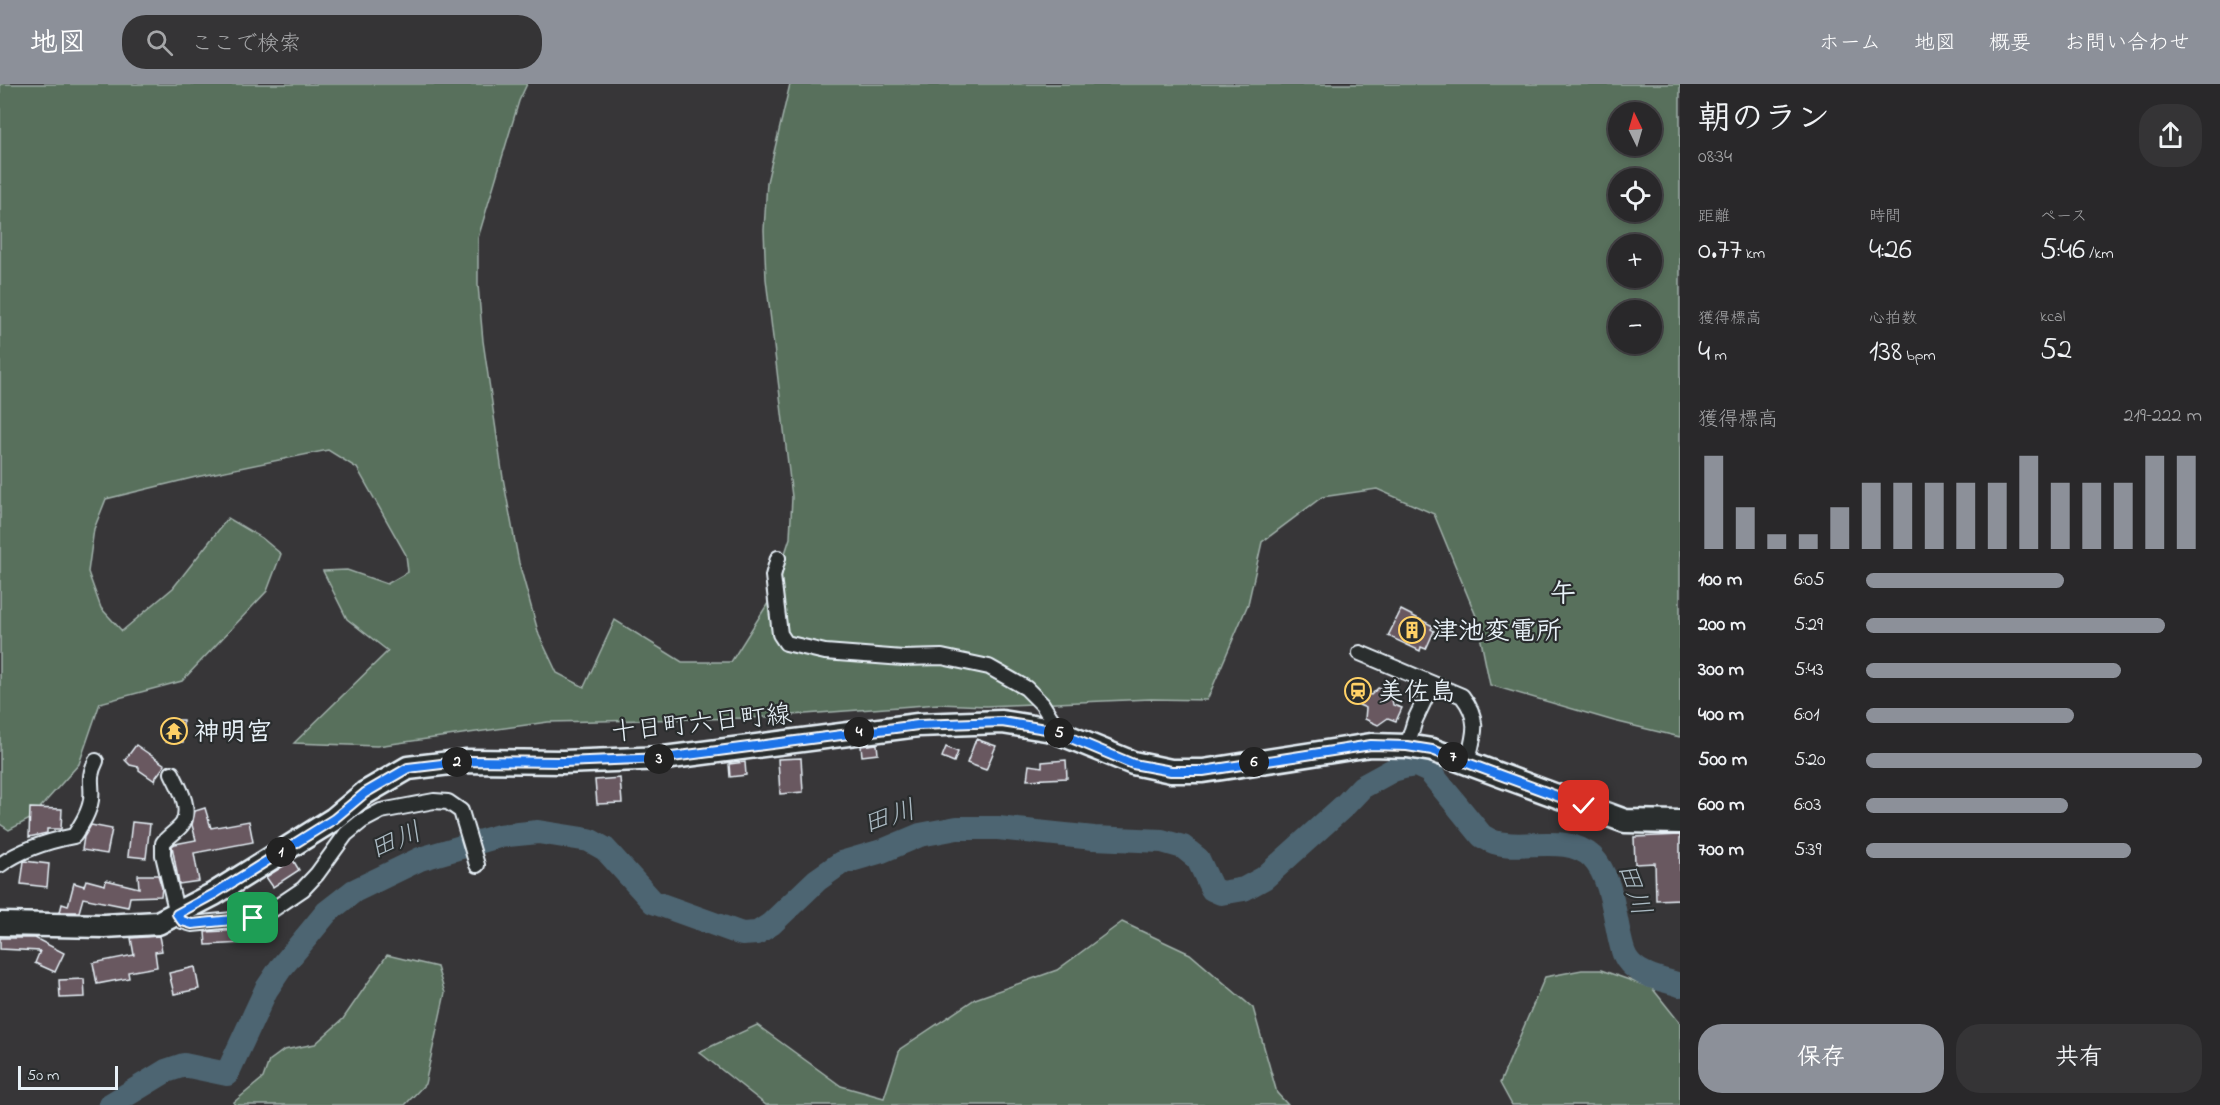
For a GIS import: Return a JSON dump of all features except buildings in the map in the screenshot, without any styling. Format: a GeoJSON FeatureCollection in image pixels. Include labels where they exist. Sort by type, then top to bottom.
{"type":"FeatureCollection","features":[{"type":"Feature","properties":{"kind":"main road","name":"十日町六日町線"},"geometry":{"type":"LineString","coordinates":[[0,924],[104,926],[158,923],[214,894],[334,819],[365,793],[408,768],[467,761],[563,762],[664,758],[918,725],[1002,722],[1052,730],[1133,764],[1171,771],[1203,771],[1371,745],[1407,746],[1432,750],[1625,820],[1680,822]]}},
{"type":"Feature","properties":{"kind":"street"},"geometry":{"type":"LineString","coordinates":[[778,558],[773,576],[780,634],[786,643],[825,652],[903,658],[942,657],[988,667],[1026,688],[1042,704],[1054,723],[1052,730]]}},
{"type":"Feature","properties":{"kind":"street"},"geometry":{"type":"LineString","coordinates":[[1360,653],[1462,696],[1471,708],[1474,736],[1467,763]]}},
{"type":"Feature","properties":{"kind":"street"},"geometry":{"type":"LineString","coordinates":[[1407,746],[1415,720],[1432,684]]}},
{"type":"Feature","properties":{"kind":"street"},"geometry":{"type":"LineString","coordinates":[[0,865],[13,856],[74,836],[85,820],[91,800],[90,773],[96,761]]}},
{"type":"Feature","properties":{"kind":"street"},"geometry":{"type":"LineString","coordinates":[[172,773],[183,795],[186,809],[183,824],[163,843],[163,855],[177,914],[182,921],[192,924],[253,918],[269,912],[303,889],[346,834],[362,821],[381,812],[434,801],[448,802],[461,811],[477,865]]}},
{"type":"Feature","properties":{"kind":"green space"},"geometry":{"type":"Polygon","coordinates":[[[0,84],[527,84],[519,101],[478,238],[478,285],[483,341],[503,478],[519,563],[539,635],[557,673],[584,687],[615,620],[682,662],[731,662],[770,600],[790,538],[792,497],[766,279],[764,230],[767,182],[790,84],[1680,84],[1680,737],[1614,721],[1490,685],[1476,616],[1434,514],[1377,489],[1322,497],[1262,542],[1248,604],[1207,700],[1151,699],[986,706],[939,704],[750,718],[548,722],[377,746],[294,743],[388,651],[347,619],[323,571],[347,570],[387,584],[408,572],[406,555],[357,468],[328,450],[196,477],[106,499],[94,529],[88,572],[101,608],[122,631],[173,588],[228,518],[262,538],[281,554],[267,591],[182,681],[100,703],[79,764],[30,819],[9,830],[0,824],[0,84]]]}},
{"type":"Feature","properties":{"kind":"green space"},"geometry":{"type":"Polygon","coordinates":[[[1122,922],[1190,954],[1253,1008],[1277,1093],[1288,1105],[766,1105],[699,1052],[757,1025],[841,1086],[884,1098],[900,1049],[975,999],[1057,970],[1122,922]]]}},
{"type":"Feature","properties":{"kind":"green space"},"geometry":{"type":"Polygon","coordinates":[[[387,955],[437,967],[445,993],[425,1084],[405,1105],[234,1105],[234,1102],[263,1078],[269,1061],[284,1050],[315,1044],[343,1019],[387,955]]]}},
{"type":"Feature","properties":{"kind":"green space"},"geometry":{"type":"Polygon","coordinates":[[[1582,970],[1601,970],[1652,988],[1680,1023],[1680,1105],[1512,1105],[1500,1083],[1545,977],[1582,970]]]}},
{"type":"Feature","properties":{"kind":"waterway","name":"田川"},"geometry":{"type":"LineString","coordinates":[[110,1105],[166,1071],[184,1065],[227,1074],[266,990],[280,969],[327,912],[354,891],[420,859],[499,836],[538,832],[589,840],[605,849],[653,902],[742,934],[757,933],[771,924],[817,880],[841,863],[882,851],[920,835],[957,828],[998,828],[1094,838],[1162,841],[1183,847],[1198,859],[1212,889],[1221,893],[1244,889],[1264,878],[1362,787],[1393,770],[1416,765],[1429,771],[1482,836],[1494,842],[1506,844],[1570,846],[1592,857],[1608,884],[1622,948],[1628,960],[1647,974],[1680,985]]}},
{"type":"Feature","properties":{"kind":"place","name":"津池変電所"},"geometry":{"type":"Point","coordinates":[1412,630]}},
{"type":"Feature","properties":{"kind":"place","name":"美佐島"},"geometry":{"type":"Point","coordinates":[1358,691]}},
{"type":"Feature","properties":{"kind":"place","name":"神明宮"},"geometry":{"type":"Point","coordinates":[174,731]}},
{"type":"Feature","properties":{"kind":"district","name":"午"},"geometry":{"type":"Point","coordinates":[1563,593]}},
{"type":"Feature","properties":{"kind":"route"},"geometry":{"type":"LineString","coordinates":[[253,918],[192,924],[182,921],[177,914],[214,894],[334,819],[365,793],[408,768],[467,761],[563,762],[664,758],[918,725],[1002,722],[1052,730],[1133,764],[1171,771],[1203,771],[1371,745],[1407,746],[1432,750],[1584,806]]}}]}
